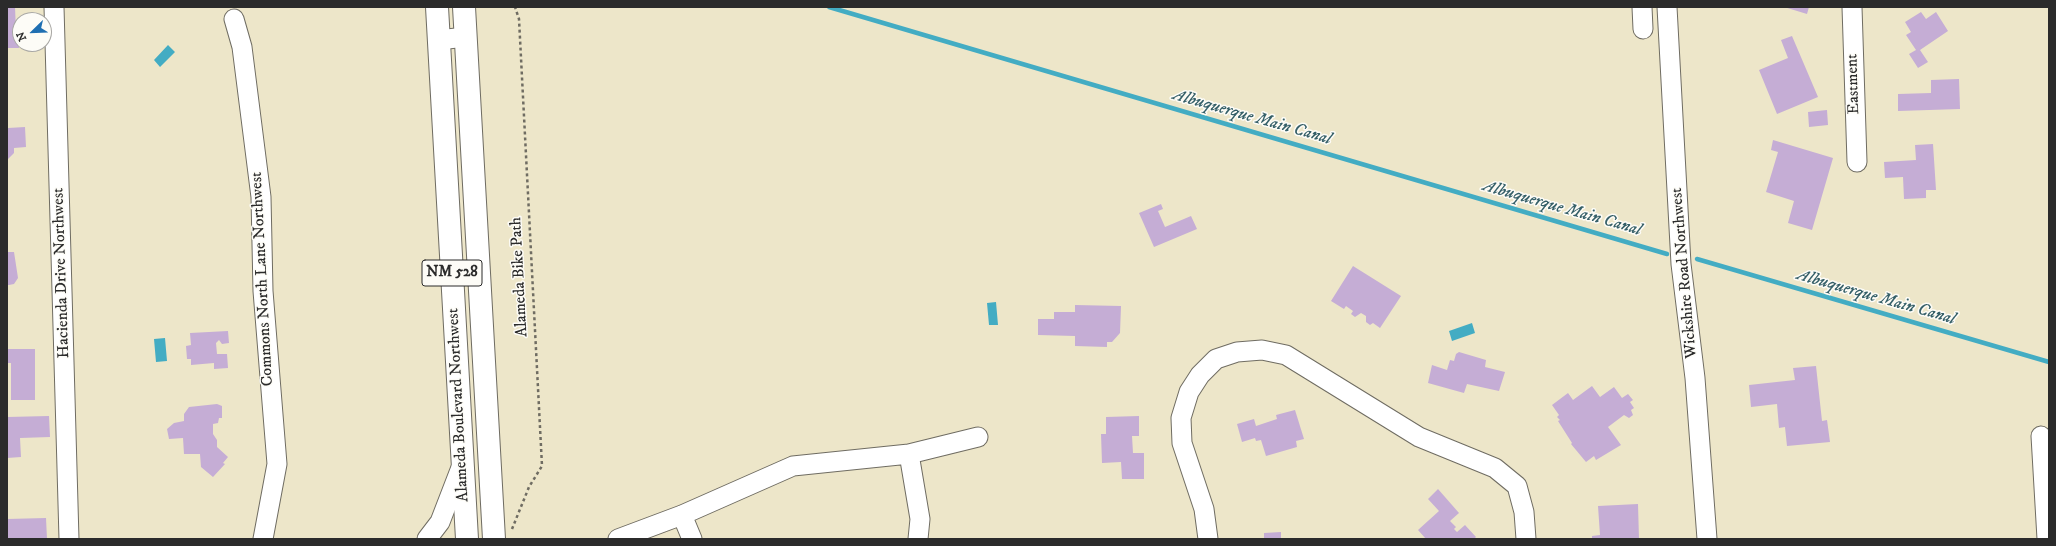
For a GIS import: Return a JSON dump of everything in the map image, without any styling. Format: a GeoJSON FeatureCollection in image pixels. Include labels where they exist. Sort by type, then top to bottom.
{"type":"FeatureCollection","features":[{"type":"Feature","properties":{"kind":"main road","name":"Alameda Boulevard Northwest"},"geometry":{"type":"LineString","coordinates":[[437,7],[467,539]]}},
{"type":"Feature","properties":{"kind":"main road","name":"Alameda Boulevard Northwest"},"geometry":{"type":"LineString","coordinates":[[464,7],[502,536]]}},
{"type":"Feature","properties":{"kind":"street","name":"Hacienda Drive Northwest"},"geometry":{"type":"LineString","coordinates":[[54,7],[69,539]]}},
{"type":"Feature","properties":{"kind":"street"},"geometry":{"type":"LineString","coordinates":[[1642,7],[1643,29]]}},
{"type":"Feature","properties":{"kind":"street","name":"Wickshire Road Northwest"},"geometry":{"type":"LineString","coordinates":[[1667,7],[1681,264],[1695,378],[1707,539]]}},
{"type":"Feature","properties":{"kind":"street","name":"Eastment"},"geometry":{"type":"LineString","coordinates":[[1852,7],[1857,162]]}},
{"type":"Feature","properties":{"kind":"street","name":"Commons North Lane Northwest"},"geometry":{"type":"LineString","coordinates":[[234,19],[242,47],[261,197],[264,290],[277,464],[263,539]]}},
{"type":"Feature","properties":{"kind":"street"},"geometry":{"type":"LineString","coordinates":[[438,40],[465,37]]}},
{"type":"Feature","properties":{"kind":"street"},"geometry":{"type":"LineString","coordinates":[[1208,539],[1204,509],[1182,443],[1181,418],[1189,392],[1200,375],[1216,359],[1236,352],[1262,350],[1286,356],[1419,437],[1495,468],[1517,486],[1524,512],[1526,539]]}},
{"type":"Feature","properties":{"kind":"street"},"geometry":{"type":"LineString","coordinates":[[2041,436],[2047,539]]}},
{"type":"Feature","properties":{"kind":"street"},"geometry":{"type":"LineString","coordinates":[[618,539],[682,515],[793,466],[909,454],[978,437]]}},
{"type":"Feature","properties":{"kind":"street"},"geometry":{"type":"LineString","coordinates":[[909,454],[920,518],[918,539]]}},
{"type":"Feature","properties":{"kind":"street"},"geometry":{"type":"LineString","coordinates":[[427,539],[440,522],[463,462]]}},
{"type":"Feature","properties":{"kind":"street"},"geometry":{"type":"LineString","coordinates":[[682,515],[692,539]]}},
{"type":"Feature","properties":{"kind":"path","name":"Alameda Bike Path"},"geometry":{"type":"LineString","coordinates":[[502,536],[542,466],[519,19],[515,7]]}},
{"type":"Feature","properties":{"kind":"water"},"geometry":{"type":"Polygon","coordinates":[[[168,45],[175,52],[160,67],[154,60],[168,45]]]}},
{"type":"Feature","properties":{"kind":"water"},"geometry":{"type":"Polygon","coordinates":[[[996,302],[998,325],[989,325],[987,303],[996,302]]]}},
{"type":"Feature","properties":{"kind":"water"},"geometry":{"type":"Polygon","coordinates":[[[1472,323],[1475,333],[1452,341],[1449,331],[1472,323]]]}},
{"type":"Feature","properties":{"kind":"water"},"geometry":{"type":"Polygon","coordinates":[[[165,338],[167,361],[156,362],[154,339],[165,338]]]}},
{"type":"Feature","properties":{"kind":"building"},"geometry":{"type":"Polygon","coordinates":[[[7,7],[15,7],[15,12],[12,12],[12,48],[7,48],[7,7]]]}},
{"type":"Feature","properties":{"kind":"building"},"geometry":{"type":"Polygon","coordinates":[[[1784,7],[1809,7],[1807,14],[1784,7]]]}},
{"type":"Feature","properties":{"kind":"building"},"geometry":{"type":"Polygon","coordinates":[[[1921,12],[1926,19],[1936,12],[1948,31],[1920,50],[1928,62],[1918,68],[1909,54],[1916,50],[1906,35],[1911,32],[1905,22],[1921,12]]]}},
{"type":"Feature","properties":{"kind":"building"},"geometry":{"type":"Polygon","coordinates":[[[1792,36],[1818,97],[1777,114],[1759,70],[1788,58],[1781,40],[1792,36]]]}},
{"type":"Feature","properties":{"kind":"building"},"geometry":{"type":"Polygon","coordinates":[[[1959,79],[1960,109],[1898,111],[1898,94],[1931,93],[1931,80],[1959,79]]]}},
{"type":"Feature","properties":{"kind":"building"},"geometry":{"type":"Polygon","coordinates":[[[1827,110],[1828,125],[1809,127],[1808,112],[1827,110]]]}},
{"type":"Feature","properties":{"kind":"building"},"geometry":{"type":"Polygon","coordinates":[[[25,127],[26,147],[14,148],[14,153],[7,160],[8,128],[25,127]]]}},
{"type":"Feature","properties":{"kind":"building"},"geometry":{"type":"Polygon","coordinates":[[[1773,140],[1833,158],[1812,230],[1788,223],[1794,201],[1766,192],[1778,152],[1771,150],[1773,140]]]}},
{"type":"Feature","properties":{"kind":"building"},"geometry":{"type":"Polygon","coordinates":[[[1933,144],[1936,190],[1926,190],[1926,198],[1904,199],[1903,177],[1885,178],[1884,162],[1916,160],[1915,145],[1933,144]]]}},
{"type":"Feature","properties":{"kind":"building"},"geometry":{"type":"Polygon","coordinates":[[[1161,204],[1163,209],[1158,211],[1165,227],[1191,216],[1197,229],[1154,247],[1139,213],[1161,204]]]}},
{"type":"Feature","properties":{"kind":"building"},"geometry":{"type":"Polygon","coordinates":[[[7,252],[14,252],[18,278],[14,284],[9,285],[7,285],[7,252]]]}},
{"type":"Feature","properties":{"kind":"building"},"geometry":{"type":"Polygon","coordinates":[[[1353,266],[1401,296],[1380,328],[1373,323],[1370,325],[1366,322],[1366,316],[1361,313],[1355,317],[1351,314],[1353,311],[1346,306],[1344,309],[1331,301],[1353,266]]]}},
{"type":"Feature","properties":{"kind":"building"},"geometry":{"type":"Polygon","coordinates":[[[1075,305],[1121,306],[1120,333],[1112,342],[1107,342],[1107,347],[1075,346],[1075,336],[1038,335],[1038,319],[1054,319],[1054,312],[1075,312],[1075,305]]]}},
{"type":"Feature","properties":{"kind":"building"},"geometry":{"type":"Polygon","coordinates":[[[228,331],[229,343],[222,344],[219,340],[216,343],[217,354],[227,354],[228,368],[214,369],[214,363],[191,365],[191,359],[187,359],[186,346],[191,345],[190,333],[228,331]]]}},
{"type":"Feature","properties":{"kind":"building"},"geometry":{"type":"Polygon","coordinates":[[[7,349],[35,349],[35,400],[11,400],[11,363],[7,363],[7,349]]]}},
{"type":"Feature","properties":{"kind":"building"},"geometry":{"type":"Polygon","coordinates":[[[1459,352],[1486,360],[1485,367],[1505,372],[1499,391],[1467,384],[1464,393],[1428,383],[1432,365],[1447,370],[1450,360],[1454,361],[1456,354],[1459,352]]]}},
{"type":"Feature","properties":{"kind":"building"},"geometry":{"type":"Polygon","coordinates":[[[1816,366],[1822,421],[1827,420],[1830,442],[1787,446],[1785,427],[1779,428],[1777,404],[1751,407],[1749,385],[1795,380],[1793,368],[1816,366]]]}},
{"type":"Feature","properties":{"kind":"building"},"geometry":{"type":"Polygon","coordinates":[[[1592,386],[1600,397],[1614,387],[1622,398],[1628,394],[1633,400],[1630,402],[1634,408],[1631,410],[1633,415],[1629,418],[1624,415],[1608,427],[1621,445],[1596,460],[1594,456],[1586,462],[1571,444],[1572,443],[1558,421],[1560,420],[1557,417],[1559,415],[1552,405],[1568,393],[1573,400],[1592,386]]]}},
{"type":"Feature","properties":{"kind":"building"},"geometry":{"type":"Polygon","coordinates":[[[217,404],[222,406],[222,418],[219,418],[218,423],[213,424],[213,434],[217,440],[217,447],[228,457],[223,463],[225,464],[213,477],[201,467],[200,454],[184,454],[183,438],[169,439],[167,429],[174,423],[184,421],[184,414],[189,407],[217,404]]]}},
{"type":"Feature","properties":{"kind":"building"},"geometry":{"type":"Polygon","coordinates":[[[1295,410],[1304,439],[1296,441],[1297,447],[1266,456],[1261,440],[1256,441],[1255,438],[1242,442],[1237,424],[1254,419],[1256,426],[1277,419],[1276,415],[1295,410]]]}},
{"type":"Feature","properties":{"kind":"building"},"geometry":{"type":"Polygon","coordinates":[[[49,416],[50,437],[20,438],[21,457],[7,458],[7,417],[49,416]]]}},
{"type":"Feature","properties":{"kind":"building"},"geometry":{"type":"Polygon","coordinates":[[[1139,416],[1139,436],[1132,436],[1133,453],[1144,453],[1144,479],[1122,479],[1121,462],[1102,463],[1101,434],[1106,434],[1106,417],[1139,416]]]}},
{"type":"Feature","properties":{"kind":"building"},"geometry":{"type":"Polygon","coordinates":[[[1438,489],[1459,513],[1450,521],[1456,527],[1454,529],[1457,532],[1465,525],[1476,537],[1474,539],[1426,539],[1418,530],[1439,511],[1428,499],[1438,489]]]}},
{"type":"Feature","properties":{"kind":"building"},"geometry":{"type":"Polygon","coordinates":[[[1638,504],[1639,539],[1592,539],[1592,536],[1600,535],[1598,506],[1638,504]]]}},
{"type":"Feature","properties":{"kind":"building"},"geometry":{"type":"Polygon","coordinates":[[[46,518],[47,539],[7,539],[7,519],[46,518]]]}},
{"type":"Feature","properties":{"kind":"building"},"geometry":{"type":"Polygon","coordinates":[[[1281,532],[1281,539],[1264,539],[1264,533],[1281,532]]]}},
{"type":"Feature","properties":{"kind":"waterway","name":"Albuquerque Main Canal"},"geometry":{"type":"LineString","coordinates":[[829,7],[1667,254]]}},
{"type":"Feature","properties":{"kind":"waterway","name":"Albuquerque Main Canal"},"geometry":{"type":"LineString","coordinates":[[1697,259],[2049,362]]}}]}
